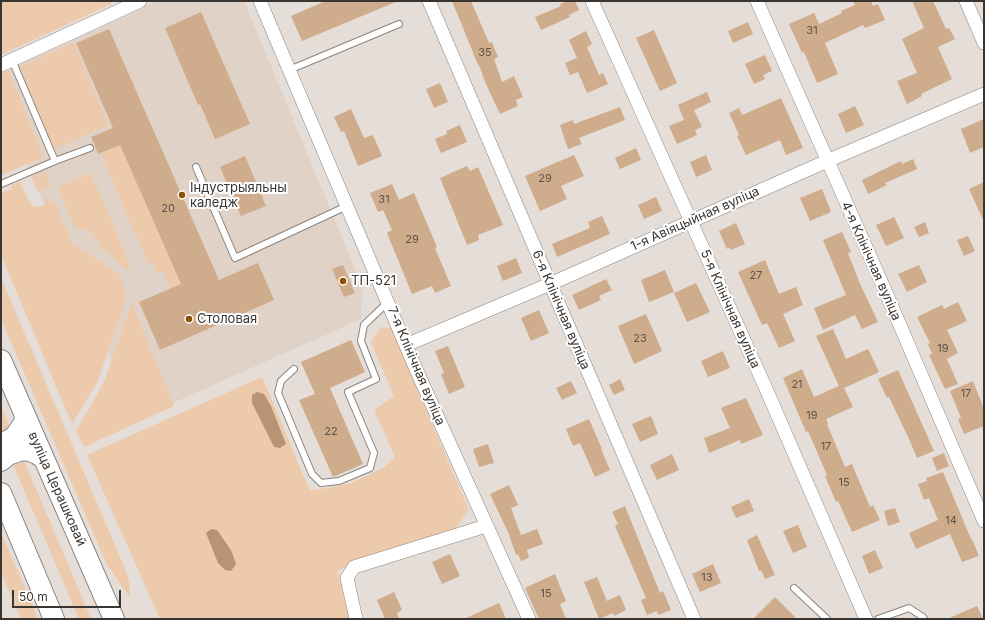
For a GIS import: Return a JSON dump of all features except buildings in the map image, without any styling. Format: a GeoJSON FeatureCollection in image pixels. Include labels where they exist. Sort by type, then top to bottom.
{"type":"FeatureCollection","features":[{"type":"Feature","properties":{"kind":"main road","name":"вуліца Церашковай"},"geometry":{"type":"LineString","coordinates":[[1,360],[114,619]]}},
{"type":"Feature","properties":{"kind":"main road"},"geometry":{"type":"LineString","coordinates":[[1,443],[15,436],[20,430],[25,415]]}},
{"type":"Feature","properties":{"kind":"main road"},"geometry":{"type":"LineString","coordinates":[[1,461],[8,455],[22,450],[30,451],[43,458]]}},
{"type":"Feature","properties":{"kind":"main road"},"geometry":{"type":"LineString","coordinates":[[1,494],[54,619]]}},
{"type":"Feature","properties":{"kind":"street","name":"7-я Клінічная вуліца"},"geometry":{"type":"LineString","coordinates":[[260,1],[406,345],[529,619]]}},
{"type":"Feature","properties":{"kind":"street","name":"6-я Клінічная вуліца"},"geometry":{"type":"LineString","coordinates":[[429,1],[694,619]]}},
{"type":"Feature","properties":{"kind":"street","name":"5-я Клінічная вуліца"},"geometry":{"type":"LineString","coordinates":[[592,1],[767,391],[866,619]]}},
{"type":"Feature","properties":{"kind":"street","name":"4-я Клінічная вуліца"},"geometry":{"type":"LineString","coordinates":[[757,1],[884,288],[984,521]]}},
{"type":"Feature","properties":{"kind":"street"},"geometry":{"type":"LineString","coordinates":[[966,1],[984,43]]}},
{"type":"Feature","properties":{"kind":"street"},"geometry":{"type":"LineString","coordinates":[[6,63],[136,2]]}},
{"type":"Feature","properties":{"kind":"street","name":"1-я Авіяцыйная вуліца"},"geometry":{"type":"LineString","coordinates":[[406,345],[550,284],[827,161],[984,94]]}},
{"type":"Feature","properties":{"kind":"street"},"geometry":{"type":"LineString","coordinates":[[356,619],[347,578],[354,567],[486,526]]}},
{"type":"Feature","properties":{"kind":"lane"},"geometry":{"type":"LineString","coordinates":[[289,70],[399,24]]}},
{"type":"Feature","properties":{"kind":"lane"},"geometry":{"type":"LineString","coordinates":[[6,63],[55,161]]}},
{"type":"Feature","properties":{"kind":"lane"},"geometry":{"type":"LineString","coordinates":[[1,184],[90,148]]}},
{"type":"Feature","properties":{"kind":"lane"},"geometry":{"type":"LineString","coordinates":[[196,166],[235,258],[347,206]]}},
{"type":"Feature","properties":{"kind":"lane"},"geometry":{"type":"LineString","coordinates":[[294,369],[281,381],[278,393],[312,474],[321,483],[339,481],[370,468],[374,452],[348,392],[376,379],[361,341],[364,325],[388,302]]}},
{"type":"Feature","properties":{"kind":"lane"},"geometry":{"type":"LineString","coordinates":[[794,588],[827,619]]}},
{"type":"Feature","properties":{"kind":"lane"},"geometry":{"type":"LineString","coordinates":[[878,619],[909,608],[924,619]]}},
{"type":"Feature","properties":{"kind":"shaded area"},"geometry":{"type":"Polygon","coordinates":[[[1,1],[112,1],[111,4],[1,55],[1,1]]]}},
{"type":"Feature","properties":{"kind":"shaded area","name":"Індустрыяльны каледж"},"geometry":{"type":"Polygon","coordinates":[[[157,1],[244,1],[362,286],[361,319],[137,419],[1,104],[1,73],[157,1]]]}},
{"type":"Feature","properties":{"kind":"shaded area"},"geometry":{"type":"Polygon","coordinates":[[[74,43],[108,125],[55,149],[50,146],[20,67],[74,43]]]}},
{"type":"Feature","properties":{"kind":"shaded area"},"geometry":{"type":"Polygon","coordinates":[[[8,70],[44,157],[1,175],[1,73],[8,70]]]}},
{"type":"Feature","properties":{"kind":"shaded area"},"geometry":{"type":"Polygon","coordinates":[[[119,142],[178,277],[187,281],[170,288],[163,271],[157,273],[153,262],[148,264],[101,153],[114,147],[119,142]]]}},
{"type":"Feature","properties":{"kind":"shaded area"},"geometry":{"type":"Polygon","coordinates":[[[45,172],[51,186],[37,191],[32,177],[45,172]]]}},
{"type":"Feature","properties":{"kind":"shaded area"},"geometry":{"type":"Polygon","coordinates":[[[91,173],[131,268],[127,270],[104,249],[91,232],[75,228],[58,187],[91,173]]]}},
{"type":"Feature","properties":{"kind":"shaded area"},"geometry":{"type":"Polygon","coordinates":[[[20,182],[28,200],[33,206],[43,206],[46,199],[55,203],[72,243],[119,275],[127,295],[98,381],[72,424],[1,255],[1,193],[12,189],[11,185],[20,182]]]}},
{"type":"Feature","properties":{"kind":"shaded area"},"geometry":{"type":"Polygon","coordinates":[[[1,278],[124,566],[129,581],[130,598],[107,565],[1,319],[1,278]]]}},
{"type":"Feature","properties":{"kind":"shaded area"},"geometry":{"type":"Polygon","coordinates":[[[132,303],[174,406],[84,447],[76,431],[104,382],[132,303]]]}},
{"type":"Feature","properties":{"kind":"shaded area"},"geometry":{"type":"Polygon","coordinates":[[[381,327],[391,328],[469,510],[455,528],[338,570],[349,619],[160,619],[87,455],[262,377],[310,491],[349,484],[383,468],[395,457],[374,410],[394,396],[371,342],[381,327]]]}},
{"type":"Feature","properties":{"kind":"shaded area"},"geometry":{"type":"Polygon","coordinates":[[[257,392],[264,394],[271,406],[286,444],[280,448],[274,447],[252,403],[252,395],[257,392]]]}},
{"type":"Feature","properties":{"kind":"shaded area"},"geometry":{"type":"Polygon","coordinates":[[[1,407],[10,428],[3,436],[1,432],[1,407]]]}},
{"type":"Feature","properties":{"kind":"shaded area"},"geometry":{"type":"Polygon","coordinates":[[[24,460],[91,619],[79,619],[13,464],[13,462],[24,460]]]}},
{"type":"Feature","properties":{"kind":"shaded area"},"geometry":{"type":"Polygon","coordinates":[[[211,529],[217,530],[231,550],[236,564],[231,571],[225,570],[218,563],[206,533],[211,529]]]}},
{"type":"Feature","properties":{"kind":"shaded area"},"geometry":{"type":"Polygon","coordinates":[[[1,533],[38,619],[21,619],[1,572],[1,533]]]}},
{"type":"Feature","properties":{"kind":"place","name":"Індустрыяльны каледж"},"geometry":{"type":"Point","coordinates":[182,195]}},
{"type":"Feature","properties":{"kind":"place","name":"ТП-521"},"geometry":{"type":"Point","coordinates":[343,281]}},
{"type":"Feature","properties":{"kind":"place","name":"Столовая"},"geometry":{"type":"Point","coordinates":[189,319]}}]}
